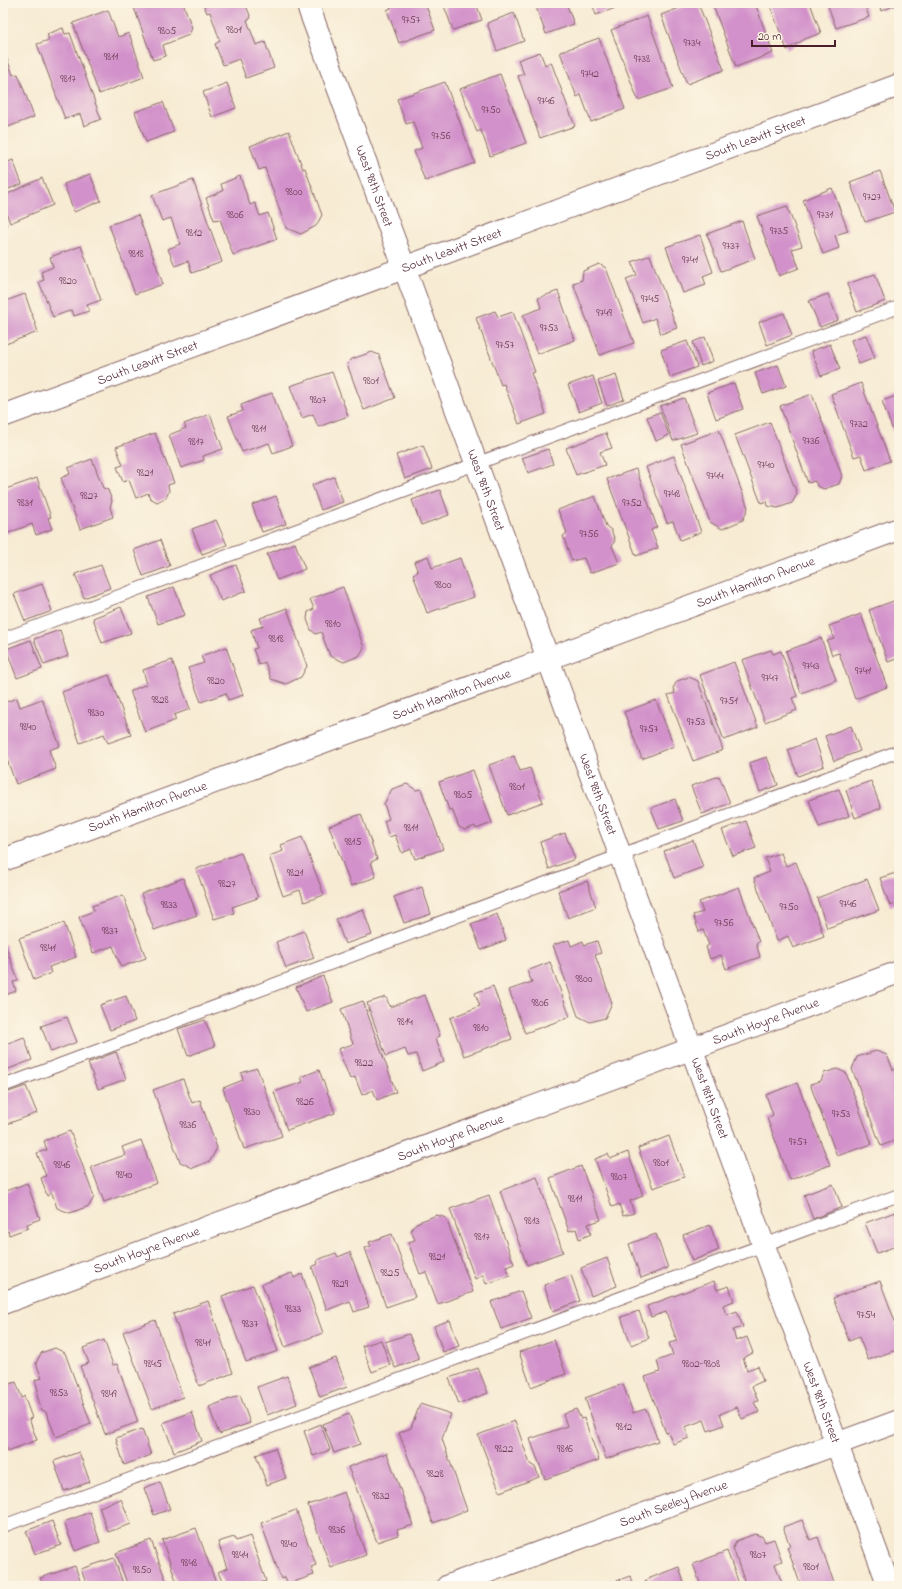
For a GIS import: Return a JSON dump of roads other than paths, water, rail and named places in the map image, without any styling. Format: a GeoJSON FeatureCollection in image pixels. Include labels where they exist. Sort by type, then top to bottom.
{"type":"FeatureCollection","features":[{"type":"Feature","properties":{"kind":"street","name":"West 98th Street"},"geometry":{"type":"LineString","coordinates":[[307,3],[889,1586]]}},
{"type":"Feature","properties":{"kind":"street","name":"South Leavitt Street"},"geometry":{"type":"LineString","coordinates":[[3,416],[899,85]]}},
{"type":"Feature","properties":{"kind":"street","name":"South Hamilton Avenue"},"geometry":{"type":"LineString","coordinates":[[3,860],[899,529]]}},
{"type":"Feature","properties":{"kind":"street","name":"South Hoyne Avenue"},"geometry":{"type":"LineString","coordinates":[[3,1303],[899,972]]}},
{"type":"Feature","properties":{"kind":"street","name":"South Seeley Avenue"},"geometry":{"type":"LineString","coordinates":[[448,1586],[899,1421]]}},
{"type":"Feature","properties":{"kind":"lane"},"geometry":{"type":"LineString","coordinates":[[3,639],[899,308]]}},
{"type":"Feature","properties":{"kind":"lane"},"geometry":{"type":"LineString","coordinates":[[3,1086],[899,752]]}},
{"type":"Feature","properties":{"kind":"lane"},"geometry":{"type":"LineString","coordinates":[[3,1526],[899,1195]]}}]}
